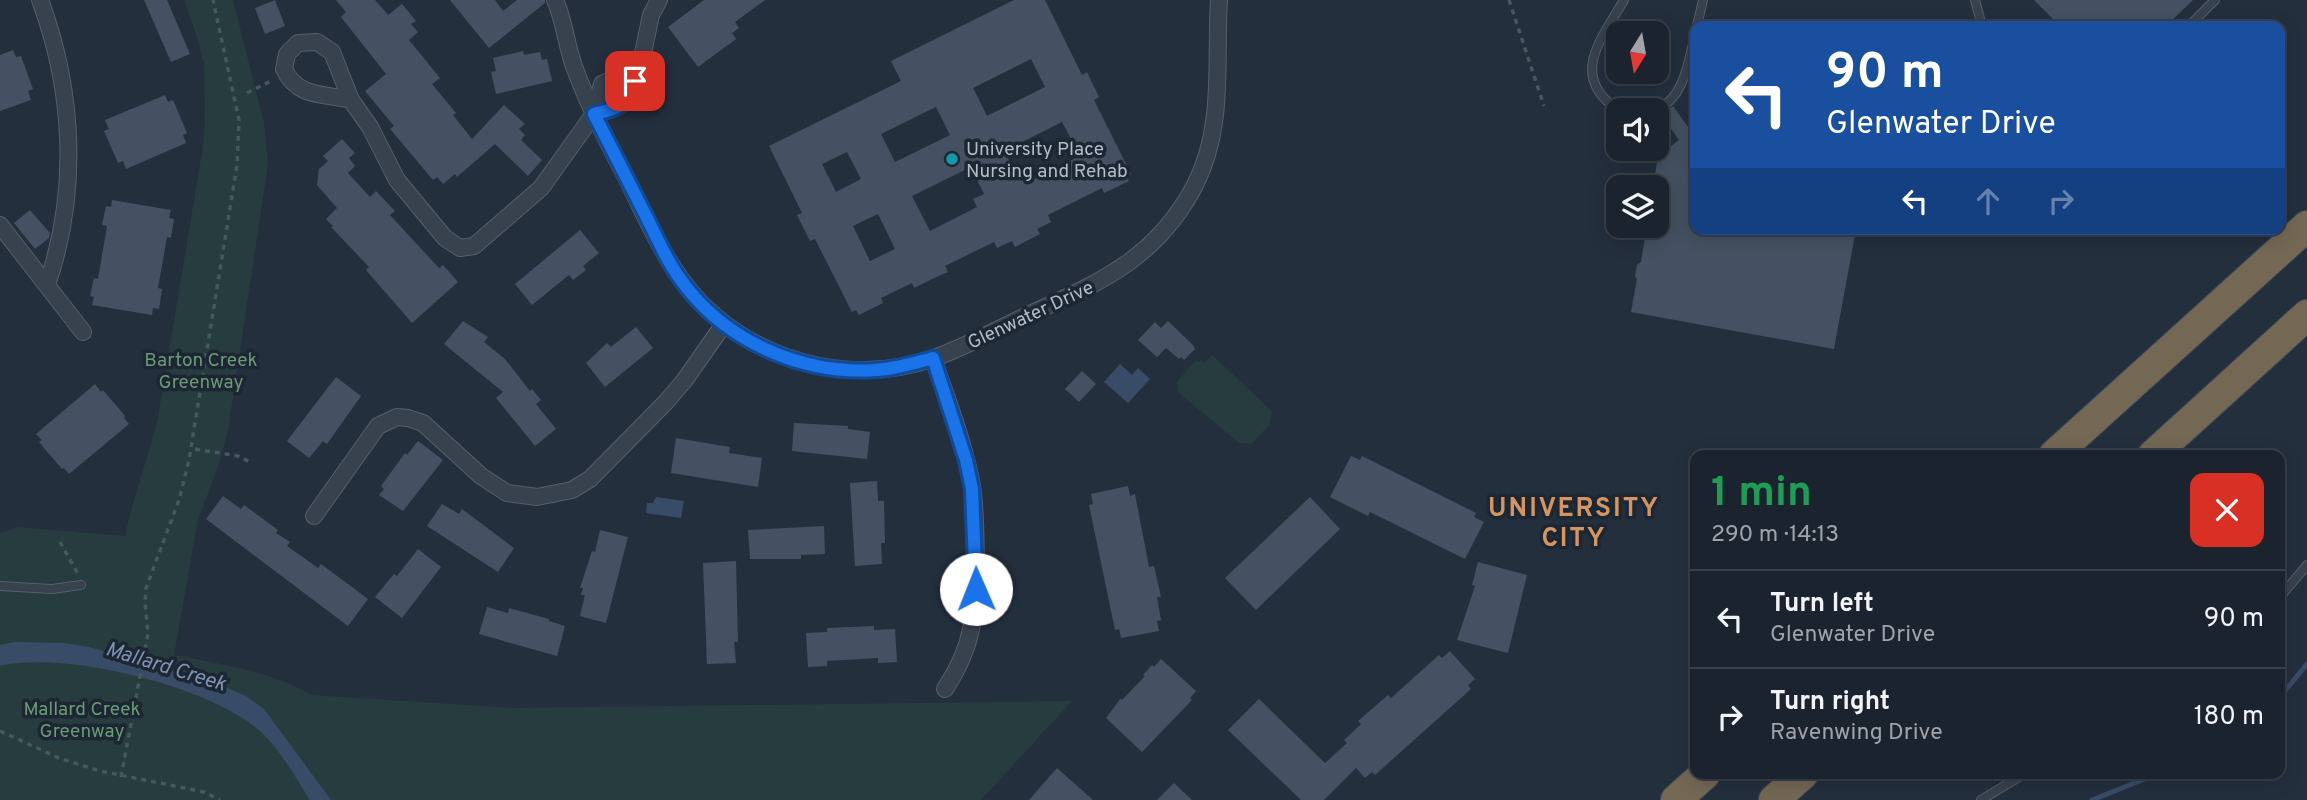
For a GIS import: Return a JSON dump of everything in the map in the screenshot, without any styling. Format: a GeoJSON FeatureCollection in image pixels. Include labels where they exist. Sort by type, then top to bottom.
{"type":"FeatureCollection","features":[{"type":"Feature","properties":{"kind":"highway"},"geometry":{"type":"LineString","coordinates":[[2285,230],[2307,206]]}},
{"type":"Feature","properties":{"kind":"highway"},"geometry":{"type":"LineString","coordinates":[[2059,450],[2307,226]]}},
{"type":"Feature","properties":{"kind":"highway"},"geometry":{"type":"LineString","coordinates":[[2210,313],[2281,235]]}},
{"type":"Feature","properties":{"kind":"highway"},"geometry":{"type":"LineString","coordinates":[[2158,450],[2307,315]]}},
{"type":"Feature","properties":{"kind":"highway"},"geometry":{"type":"LineString","coordinates":[[1676,800],[1699,779]]}},
{"type":"Feature","properties":{"kind":"highway"},"geometry":{"type":"LineString","coordinates":[[1774,800],[1797,779]]}},
{"type":"Feature","properties":{"kind":"street"},"geometry":{"type":"LineString","coordinates":[[40,0],[50,27],[63,81],[70,153],[65,202],[47,285]]}},
{"type":"Feature","properties":{"kind":"street","name":"Glenwater Drive"},"geometry":{"type":"LineString","coordinates":[[555,0],[575,70],[594,114],[671,264],[688,290],[724,324],[777,354],[828,368],[875,370],[933,358],[1108,278],[1149,248],[1170,224],[1200,175],[1212,136],[1218,91],[1219,0]]}},
{"type":"Feature","properties":{"kind":"street"},"geometry":{"type":"LineString","coordinates":[[594,114],[616,109],[625,103],[640,67],[651,15],[659,0]]}},
{"type":"Feature","properties":{"kind":"street"},"geometry":{"type":"LineString","coordinates":[[351,100],[315,95],[292,83],[284,69],[287,54],[293,46],[311,41],[322,44],[332,52],[351,100],[369,127],[397,180],[445,238],[454,246],[464,248],[478,243],[541,188],[594,114],[602,84],[640,67]]}},
{"type":"Feature","properties":{"kind":"street"},"geometry":{"type":"LineString","coordinates":[[0,225],[83,332]]}},
{"type":"Feature","properties":{"kind":"street"},"geometry":{"type":"LineString","coordinates":[[314,516],[379,426],[397,417],[424,423],[481,476],[507,493],[537,498],[572,490],[590,479],[666,402],[724,324]]}},
{"type":"Feature","properties":{"kind":"street"},"geometry":{"type":"LineString","coordinates":[[933,358],[966,460],[974,517],[976,600],[973,627],[963,659],[945,689]]}},
{"type":"Feature","properties":{"kind":"lane"},"geometry":{"type":"LineString","coordinates":[[1606,100],[1600,95],[1593,81],[1591,65],[1598,44],[1624,0]]}},
{"type":"Feature","properties":{"kind":"lane"},"geometry":{"type":"LineString","coordinates":[[1698,21],[1703,0]]}},
{"type":"Feature","properties":{"kind":"lane"},"geometry":{"type":"LineString","coordinates":[[1975,0],[1981,21]]}},
{"type":"Feature","properties":{"kind":"lane"},"geometry":{"type":"LineString","coordinates":[[2194,21],[2216,0]]}},
{"type":"Feature","properties":{"kind":"lane"},"geometry":{"type":"LineString","coordinates":[[1669,101],[1679,90],[1690,52]]}},
{"type":"Feature","properties":{"kind":"lane"},"geometry":{"type":"LineString","coordinates":[[2285,591],[2307,565]]}},
{"type":"Feature","properties":{"kind":"lane"},"geometry":{"type":"LineString","coordinates":[[0,586],[52,589],[81,585]]}},
{"type":"Feature","properties":{"kind":"lane"},"geometry":{"type":"LineString","coordinates":[[1981,800],[2016,779]]}},
{"type":"Feature","properties":{"kind":"path"},"geometry":{"type":"LineString","coordinates":[[121,777],[148,634],[146,587],[179,500],[189,460],[237,165],[239,120],[213,0]]}},
{"type":"Feature","properties":{"kind":"path"},"geometry":{"type":"LineString","coordinates":[[1509,0],[1544,106]]}},
{"type":"Feature","properties":{"kind":"path"},"geometry":{"type":"LineString","coordinates":[[247,93],[274,79]]}},
{"type":"Feature","properties":{"kind":"path"},"geometry":{"type":"LineString","coordinates":[[195,449],[238,456],[250,462]]}},
{"type":"Feature","properties":{"kind":"path"},"geometry":{"type":"LineString","coordinates":[[60,542],[81,585]]}},
{"type":"Feature","properties":{"kind":"path"},"geometry":{"type":"LineString","coordinates":[[0,731],[60,758],[121,777],[204,792],[220,800]]}},
{"type":"Feature","properties":{"kind":"green space"},"geometry":{"type":"Polygon","coordinates":[[[184,0],[233,0],[264,123],[268,165],[228,430],[219,464],[198,520],[174,655],[262,674],[312,695],[512,708],[1072,701],[981,800],[0,800],[0,533],[18,527],[125,536],[158,417],[205,120],[204,66],[184,0]]]}},
{"type":"Feature","properties":{"kind":"green space"},"geometry":{"type":"Polygon","coordinates":[[[1212,355],[1272,411],[1270,424],[1251,444],[1239,443],[1178,392],[1177,382],[1195,361],[1206,362],[1212,355]]]}},
{"type":"Feature","properties":{"kind":"water"},"geometry":{"type":"Polygon","coordinates":[[[1120,364],[1132,375],[1138,368],[1150,379],[1128,403],[1104,382],[1120,364]]]}},
{"type":"Feature","properties":{"kind":"water"},"geometry":{"type":"Polygon","coordinates":[[[656,497],[684,501],[681,518],[646,513],[647,503],[653,503],[656,497]]]}},
{"type":"Feature","properties":{"kind":"water"},"geometry":{"type":"Polygon","coordinates":[[[14,642],[64,643],[89,647],[211,681],[246,696],[264,709],[331,800],[310,800],[285,760],[267,738],[245,720],[215,703],[141,677],[101,669],[63,663],[28,662],[0,666],[0,645],[14,642]]]}},
{"type":"Feature","properties":{"kind":"building"},"geometry":{"type":"Polygon","coordinates":[[[144,0],[167,0],[190,54],[171,62],[144,0]]]}},
{"type":"Feature","properties":{"kind":"building"},"geometry":{"type":"Polygon","coordinates":[[[275,0],[285,26],[265,34],[255,8],[275,0]]]}},
{"type":"Feature","properties":{"kind":"building"},"geometry":{"type":"Polygon","coordinates":[[[336,0],[375,0],[388,15],[402,4],[416,21],[411,24],[418,32],[409,40],[440,78],[432,84],[456,113],[453,115],[472,139],[504,105],[525,124],[519,129],[525,135],[521,140],[542,160],[528,176],[495,144],[457,177],[455,174],[443,184],[437,177],[433,180],[390,129],[394,126],[365,91],[386,74],[341,17],[346,12],[336,0]]]}},
{"type":"Feature","properties":{"kind":"building"},"geometry":{"type":"Polygon","coordinates":[[[450,0],[495,0],[503,11],[517,0],[545,0],[545,3],[489,48],[450,0]]]}},
{"type":"Feature","properties":{"kind":"building"},"geometry":{"type":"Polygon","coordinates":[[[704,0],[765,0],[735,22],[739,28],[732,33],[736,39],[698,67],[668,27],[704,0]]]}},
{"type":"Feature","properties":{"kind":"building","name":"University Place Nursing and Rehab"},"geometry":{"type":"Polygon","coordinates":[[[1014,0],[1045,0],[1082,75],[1087,72],[1099,97],[1094,100],[1131,174],[1126,176],[1129,181],[1104,193],[1102,188],[1048,215],[1051,222],[1037,229],[1040,234],[1015,247],[1012,241],[997,248],[994,242],[945,266],[948,272],[914,288],[912,283],[881,298],[883,303],[859,315],[856,310],[852,312],[815,239],[810,241],[797,215],[802,213],[769,146],[901,81],[891,61],[1014,0]],[[1031,59],[973,88],[987,116],[1045,87],[1031,59]],[[936,107],[881,134],[895,162],[950,135],[936,107]],[[1062,122],[1004,151],[1018,177],[1028,172],[1032,180],[1080,156],[1062,122]],[[847,152],[822,164],[836,192],[861,179],[847,152]],[[971,167],[912,196],[930,231],[977,207],[973,199],[984,194],[971,167]],[[878,214],[853,226],[870,261],[895,249],[878,214]]]}},
{"type":"Feature","properties":{"kind":"building"},"geometry":{"type":"Polygon","coordinates":[[[2034,0],[2193,0],[2171,21],[2055,21],[2034,0]]]}},
{"type":"Feature","properties":{"kind":"building"},"geometry":{"type":"Polygon","coordinates":[[[13,50],[16,57],[21,56],[33,89],[28,91],[31,100],[0,111],[0,55],[13,50]]]}},
{"type":"Feature","properties":{"kind":"building"},"geometry":{"type":"Polygon","coordinates":[[[523,51],[524,55],[540,52],[542,60],[547,59],[552,81],[496,94],[491,72],[496,71],[493,58],[523,51]]]}},
{"type":"Feature","properties":{"kind":"building"},"geometry":{"type":"Polygon","coordinates":[[[165,95],[168,102],[173,100],[187,133],[183,135],[186,143],[126,169],[123,161],[118,163],[104,131],[109,129],[105,120],[165,95]]]}},
{"type":"Feature","properties":{"kind":"building"},"geometry":{"type":"Polygon","coordinates":[[[1673,106],[1690,130],[1690,235],[1855,235],[1834,349],[1631,312],[1637,265],[1641,262],[1645,238],[1669,238],[1669,175],[1655,175],[1657,161],[1669,161],[1669,148],[1679,140],[1669,126],[1669,109],[1673,106]]]}},
{"type":"Feature","properties":{"kind":"building"},"geometry":{"type":"Polygon","coordinates":[[[342,139],[355,153],[349,158],[355,166],[348,173],[370,197],[376,191],[395,211],[390,215],[439,268],[443,265],[458,282],[412,323],[366,270],[369,267],[326,219],[337,208],[317,185],[319,169],[328,161],[323,156],[342,139]]]}},
{"type":"Feature","properties":{"kind":"building"},"geometry":{"type":"Polygon","coordinates":[[[112,200],[171,210],[169,218],[174,219],[171,238],[167,237],[158,288],[162,289],[159,309],[153,308],[152,315],[92,305],[94,297],[90,296],[94,278],[98,279],[107,226],[102,225],[106,206],[111,207],[112,200]]]}},
{"type":"Feature","properties":{"kind":"building"},"geometry":{"type":"Polygon","coordinates":[[[30,210],[50,233],[49,238],[35,249],[14,223],[30,210]]]}},
{"type":"Feature","properties":{"kind":"building"},"geometry":{"type":"Polygon","coordinates":[[[580,230],[599,253],[583,266],[586,270],[573,280],[569,275],[532,305],[515,284],[580,230]]]}},
{"type":"Feature","properties":{"kind":"building"},"geometry":{"type":"Polygon","coordinates":[[[463,321],[488,337],[484,342],[505,359],[530,391],[532,389],[541,400],[536,404],[556,429],[535,446],[496,398],[503,392],[444,344],[463,321]]]}},
{"type":"Feature","properties":{"kind":"building"},"geometry":{"type":"Polygon","coordinates":[[[1168,321],[1195,349],[1184,360],[1166,348],[1157,357],[1138,340],[1155,322],[1161,328],[1168,321]]]}},
{"type":"Feature","properties":{"kind":"building"},"geometry":{"type":"Polygon","coordinates":[[[636,327],[653,348],[605,387],[586,363],[607,343],[611,347],[636,327]]]}},
{"type":"Feature","properties":{"kind":"building"},"geometry":{"type":"Polygon","coordinates":[[[1082,371],[1096,384],[1079,402],[1065,389],[1082,371]]]}},
{"type":"Feature","properties":{"kind":"building"},"geometry":{"type":"Polygon","coordinates":[[[336,377],[361,396],[327,444],[323,441],[309,458],[287,441],[336,377]]]}},
{"type":"Feature","properties":{"kind":"building"},"geometry":{"type":"Polygon","coordinates":[[[95,384],[101,392],[103,390],[129,424],[69,474],[39,442],[42,440],[36,434],[95,384]]]}},
{"type":"Feature","properties":{"kind":"building"},"geometry":{"type":"Polygon","coordinates":[[[794,423],[848,426],[848,429],[870,432],[867,459],[792,451],[794,423]]]}},
{"type":"Feature","properties":{"kind":"building"},"geometry":{"type":"Polygon","coordinates":[[[676,438],[730,447],[729,453],[762,458],[758,487],[671,473],[676,438]]]}},
{"type":"Feature","properties":{"kind":"building"},"geometry":{"type":"Polygon","coordinates":[[[418,441],[443,460],[403,511],[379,495],[384,489],[381,486],[405,453],[407,455],[418,441]]]}},
{"type":"Feature","properties":{"kind":"building"},"geometry":{"type":"Polygon","coordinates":[[[1351,456],[1360,460],[1362,456],[1476,513],[1474,517],[1484,522],[1465,559],[1370,512],[1368,516],[1330,497],[1351,456]]]}},
{"type":"Feature","properties":{"kind":"building"},"geometry":{"type":"Polygon","coordinates":[[[877,481],[878,501],[884,501],[885,543],[881,543],[882,564],[855,566],[850,483],[877,481]]]}},
{"type":"Feature","properties":{"kind":"building"},"geometry":{"type":"Polygon","coordinates":[[[1128,486],[1130,496],[1135,494],[1149,567],[1154,566],[1161,597],[1157,597],[1161,620],[1157,621],[1159,631],[1121,638],[1119,629],[1115,630],[1089,505],[1093,504],[1091,494],[1128,486]]]}},
{"type":"Feature","properties":{"kind":"building"},"geometry":{"type":"Polygon","coordinates":[[[223,496],[241,509],[244,505],[278,530],[276,533],[290,542],[287,546],[318,568],[321,564],[368,599],[348,626],[206,519],[223,496]]]}},
{"type":"Feature","properties":{"kind":"building"},"geometry":{"type":"Polygon","coordinates":[[[1310,497],[1340,529],[1256,610],[1225,578],[1310,497]]]}},
{"type":"Feature","properties":{"kind":"building"},"geometry":{"type":"Polygon","coordinates":[[[442,504],[459,514],[462,509],[514,548],[498,572],[427,526],[442,504]]]}},
{"type":"Feature","properties":{"kind":"building"},"geometry":{"type":"Polygon","coordinates":[[[824,526],[825,554],[801,555],[801,559],[750,559],[748,530],[824,526]]]}},
{"type":"Feature","properties":{"kind":"building"},"geometry":{"type":"Polygon","coordinates":[[[600,530],[628,537],[606,623],[580,616],[585,595],[581,595],[583,588],[580,588],[592,551],[595,552],[600,530]]]}},
{"type":"Feature","properties":{"kind":"building"},"geometry":{"type":"Polygon","coordinates":[[[418,549],[441,567],[402,618],[375,597],[394,574],[397,576],[418,549]]]}},
{"type":"Feature","properties":{"kind":"building"},"geometry":{"type":"Polygon","coordinates":[[[736,561],[736,663],[707,664],[703,563],[736,561]]]}},
{"type":"Feature","properties":{"kind":"building"},"geometry":{"type":"Polygon","coordinates":[[[1478,562],[1527,575],[1508,653],[1457,640],[1475,586],[1472,585],[1478,562]]]}},
{"type":"Feature","properties":{"kind":"building"},"geometry":{"type":"Polygon","coordinates":[[[487,607],[508,613],[509,608],[565,626],[557,656],[479,634],[487,607]]]}},
{"type":"Feature","properties":{"kind":"building"},"geometry":{"type":"Polygon","coordinates":[[[874,626],[874,630],[895,629],[897,662],[878,663],[878,658],[827,661],[827,666],[808,667],[806,633],[827,632],[827,628],[874,626]]]}},
{"type":"Feature","properties":{"kind":"building"},"geometry":{"type":"Polygon","coordinates":[[[1450,651],[1475,679],[1468,685],[1471,689],[1375,775],[1372,772],[1365,778],[1356,768],[1324,800],[1301,800],[1228,730],[1259,699],[1325,763],[1347,743],[1344,740],[1361,724],[1358,721],[1388,695],[1391,698],[1439,655],[1442,658],[1450,651]]]}},
{"type":"Feature","properties":{"kind":"building"},"geometry":{"type":"Polygon","coordinates":[[[1161,659],[1196,691],[1190,698],[1192,700],[1142,752],[1106,718],[1121,698],[1122,700],[1152,665],[1154,667],[1161,659]]]}},
{"type":"Feature","properties":{"kind":"building"},"geometry":{"type":"Polygon","coordinates":[[[1057,768],[1093,800],[1029,800],[1057,768]]]}},
{"type":"Feature","properties":{"kind":"building"},"geometry":{"type":"Polygon","coordinates":[[[1174,783],[1192,800],[1157,800],[1174,783]]]}},
{"type":"Feature","properties":{"kind":"waterway"},"geometry":{"type":"LineString","coordinates":[[2285,691],[2307,664]]}},
{"type":"Feature","properties":{"kind":"waterway"},"geometry":{"type":"LineString","coordinates":[[2092,800],[2144,779]]}},
{"type":"Feature","properties":{"kind":"place","name":"University Place Nursing and Rehab"},"geometry":{"type":"Point","coordinates":[952,159]}},
{"type":"Feature","properties":{"kind":"district","name":"UNIVERSITY CITY"},"geometry":{"type":"Point","coordinates":[1574,522]}},
{"type":"Feature","properties":{"kind":"route"},"geometry":{"type":"LineString","coordinates":[[635,81],[625,103],[616,109],[594,114],[668,260],[688,290],[706,309],[752,342],[800,362],[828,368],[875,370],[933,358],[959,436],[972,489],[976,589]]}},
{"type":"Feature","properties":{"kind":"park label","name":"Barton Creek Greenway"},"geometry":{"type":"Point","coordinates":[201,370]}},
{"type":"Feature","properties":{"kind":"park label","name":"Mallard Creek Greenway"},"geometry":{"type":"Point","coordinates":[82,719]}},
{"type":"Feature","properties":{"kind":"water label","name":"Mallard Creek"},"geometry":{"type":"Point","coordinates":[166,666]}}]}
